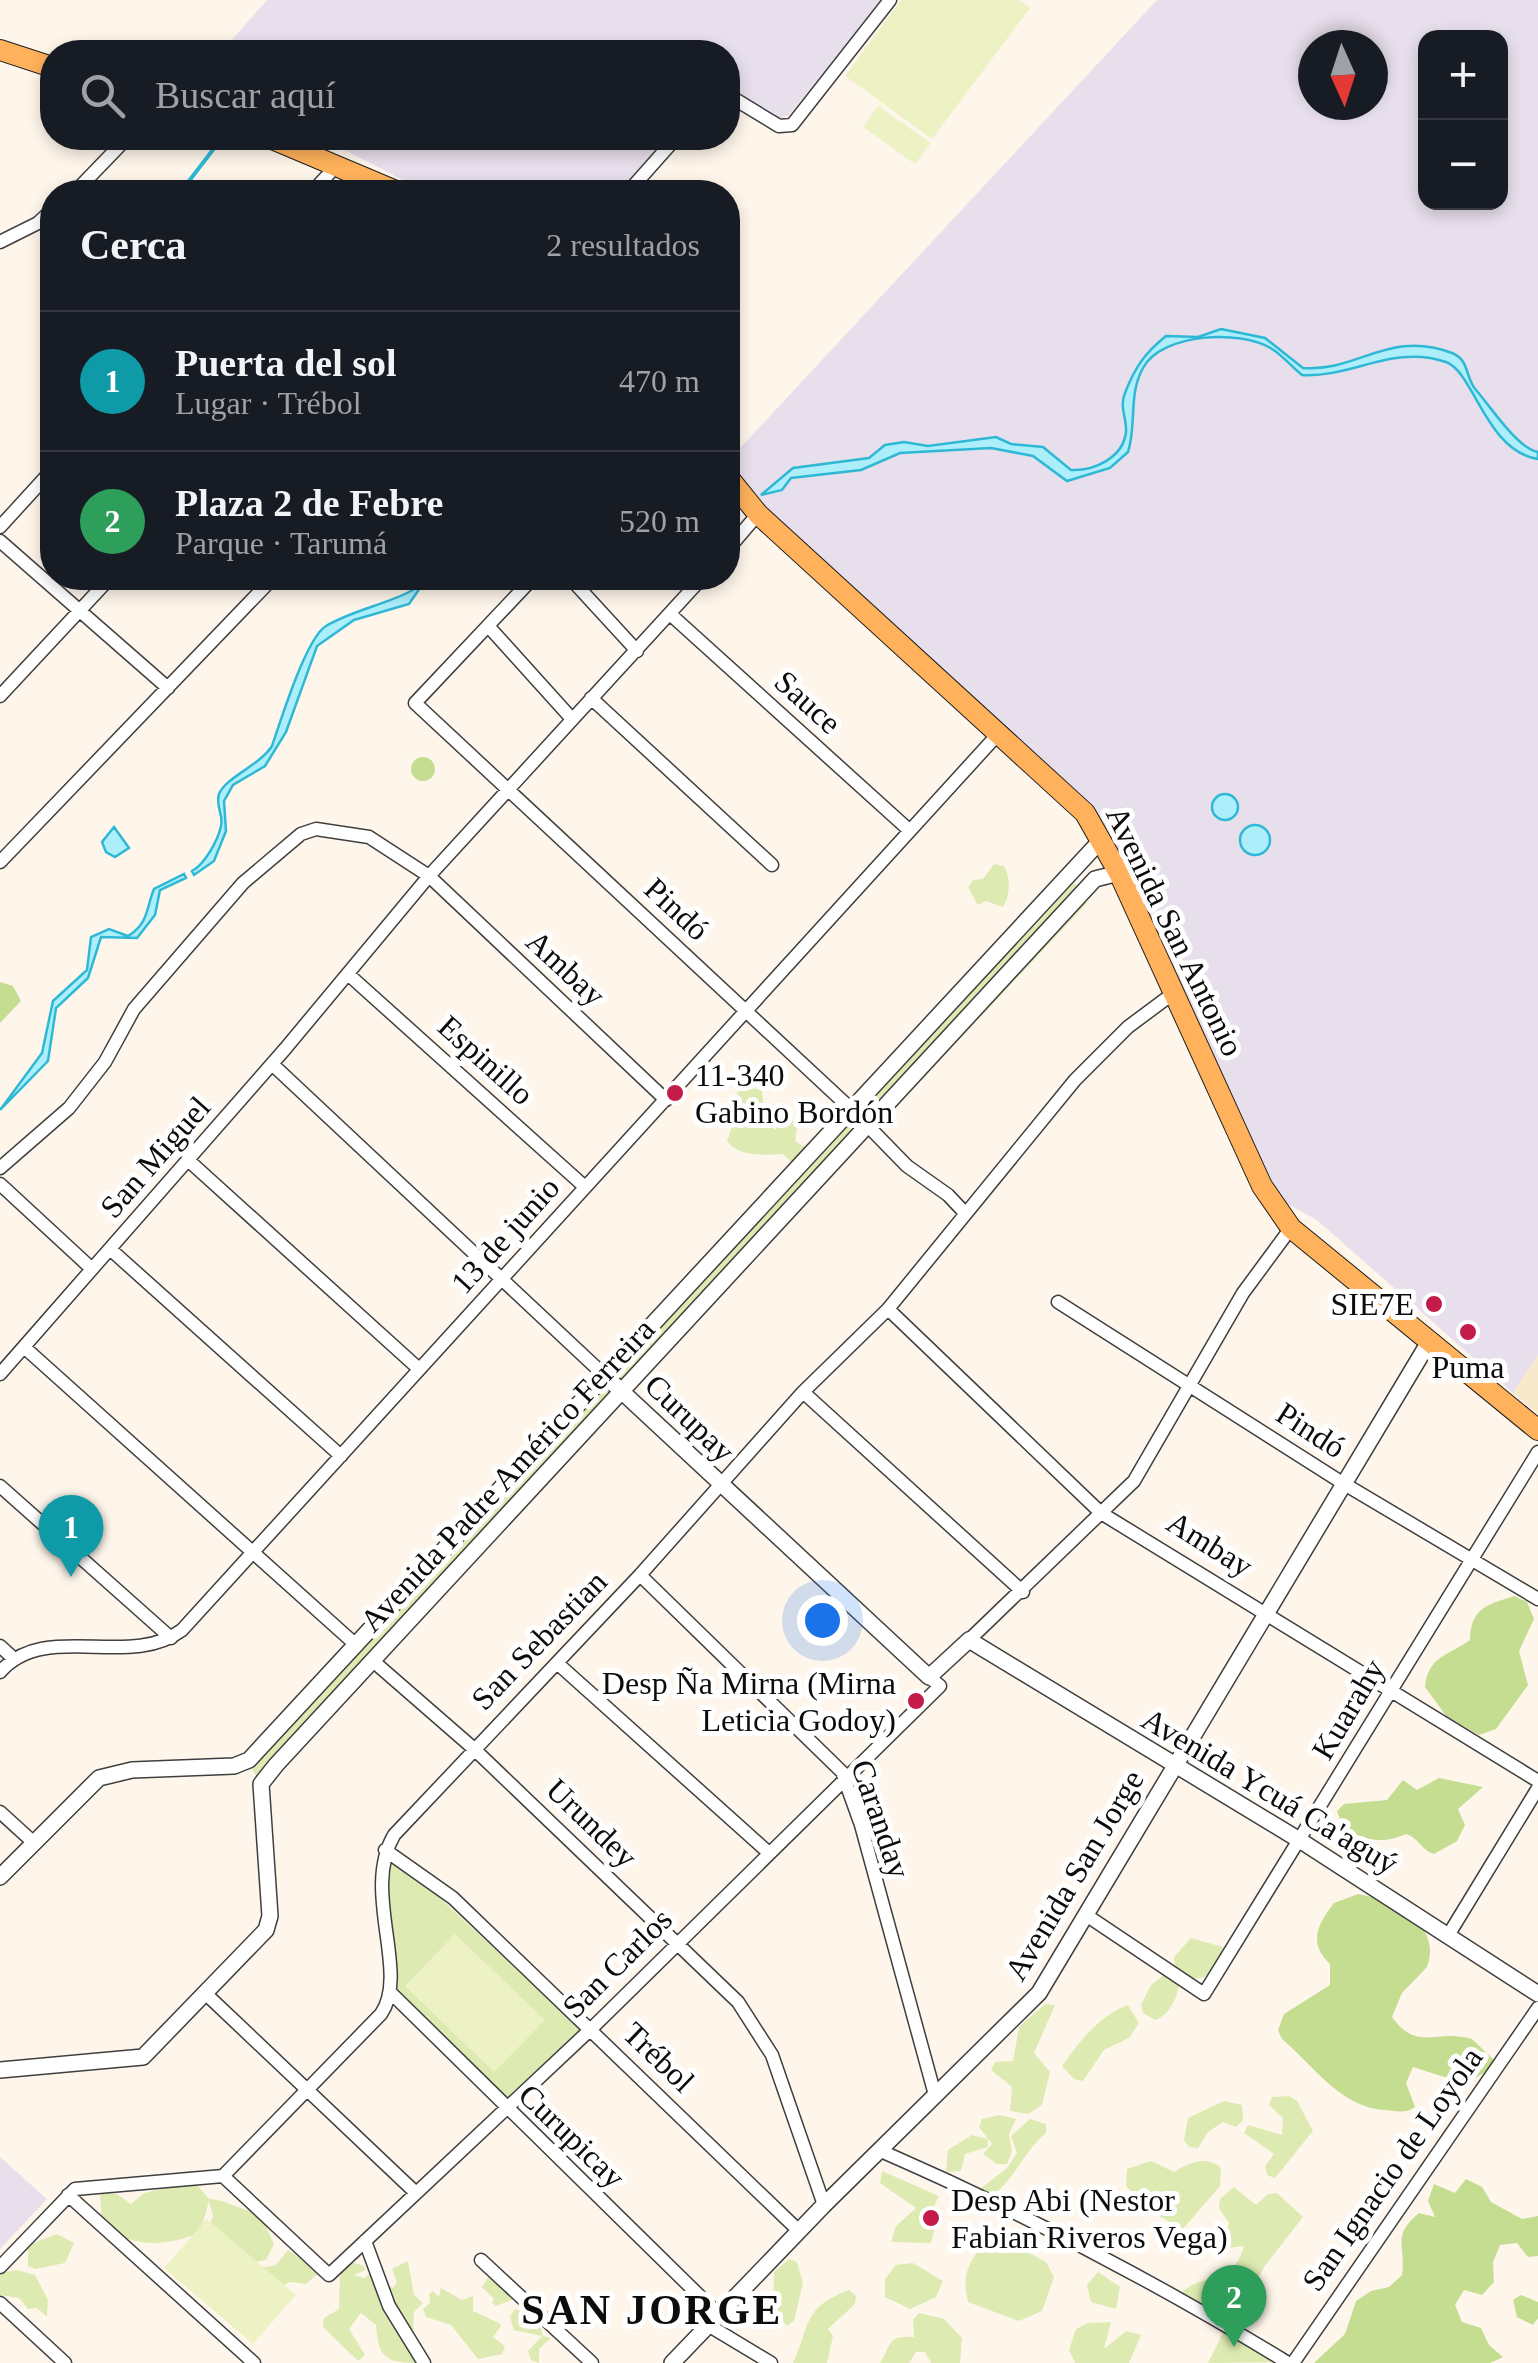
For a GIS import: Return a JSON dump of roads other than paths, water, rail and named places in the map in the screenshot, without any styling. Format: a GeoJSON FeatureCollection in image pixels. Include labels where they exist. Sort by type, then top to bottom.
{"type":"FeatureCollection","features":[{"type":"Feature","properties":{"kind":"main road"},"geometry":{"type":"LineString","coordinates":[[0,50],[40,63]]}},
{"type":"Feature","properties":{"kind":"main road"},"geometry":{"type":"LineString","coordinates":[[301,150],[372,180]]}},
{"type":"Feature","properties":{"kind":"main road","name":"Avenida San Antonio"},"geometry":{"type":"LineString","coordinates":[[740,493],[751,507],[1076,802],[1102,839],[1118,872],[1262,1186],[1291,1228],[1538,1430]]}},
{"type":"Feature","properties":{"kind":"street"},"geometry":{"type":"LineString","coordinates":[[740,102],[780,126],[792,125],[890,0]]}},
{"type":"Feature","properties":{"kind":"street"},"geometry":{"type":"LineString","coordinates":[[87,180],[116,150]]}},
{"type":"Feature","properties":{"kind":"street"},"geometry":{"type":"LineString","coordinates":[[639,180],[665,150]]}},
{"type":"Feature","properties":{"kind":"street"},"geometry":{"type":"LineString","coordinates":[[323,180],[338,164]]}},
{"type":"Feature","properties":{"kind":"street"},"geometry":{"type":"LineString","coordinates":[[0,242],[40,220]]}},
{"type":"Feature","properties":{"kind":"street"},"geometry":{"type":"LineString","coordinates":[[0,527],[40,483]]}},
{"type":"Feature","properties":{"kind":"street"},"geometry":{"type":"LineString","coordinates":[[740,527],[751,507]]}},
{"type":"Feature","properties":{"kind":"street"},"geometry":{"type":"LineString","coordinates":[[0,541],[40,576]]}},
{"type":"Feature","properties":{"kind":"street"},"geometry":{"type":"LineString","coordinates":[[57,590],[168,688]]}},
{"type":"Feature","properties":{"kind":"street"},"geometry":{"type":"LineString","coordinates":[[0,696],[99,590]]}},
{"type":"Feature","properties":{"kind":"street"},"geometry":{"type":"LineString","coordinates":[[0,862],[261,590]]}},
{"type":"Feature","properties":{"kind":"street"},"geometry":{"type":"LineString","coordinates":[[522,590],[488,626],[572,719]]}},
{"type":"Feature","properties":{"kind":"street"},"geometry":{"type":"LineString","coordinates":[[581,590],[637,651]]}},
{"type":"Feature","properties":{"kind":"street","name":"San Miguel"},"geometry":{"type":"LineString","coordinates":[[0,1374],[349,975],[428,876],[691,590]]}},
{"type":"Feature","properties":{"kind":"street","name":"Sauce"},"geometry":{"type":"LineString","coordinates":[[670,614],[910,830]]}},
{"type":"Feature","properties":{"kind":"street","name":"Pindó"},"geometry":{"type":"LineString","coordinates":[[488,626],[415,703],[851,1109]]}},
{"type":"Feature","properties":{"kind":"street"},"geometry":{"type":"LineString","coordinates":[[591,698],[772,865]]}},
{"type":"Feature","properties":{"kind":"street","name":"13 de junio"},"geometry":{"type":"LineString","coordinates":[[172,1638],[999,733]]}},
{"type":"Feature","properties":{"kind":"street","name":"Ambay"},"geometry":{"type":"LineString","coordinates":[[0,1168],[69,1108],[105,1062],[134,1009],[243,883],[301,834],[331,828],[369,837],[428,876],[666,1100]]}},
{"type":"Feature","properties":{"kind":"street","name":"Avenida Padre Américo Ferreira"},"geometry":{"type":"LineString","coordinates":[[234,1766],[249,1760],[1102,839]]}},
{"type":"Feature","properties":{"kind":"street"},"geometry":{"type":"LineString","coordinates":[[1082,862],[1095,879],[1118,872]]}},
{"type":"Feature","properties":{"kind":"street","name":"Avenida Padre Américo Ferreira"},"geometry":{"type":"LineString","coordinates":[[261,1784],[1095,879]]}},
{"type":"Feature","properties":{"kind":"street","name":"Espinillo"},"geometry":{"type":"LineString","coordinates":[[349,975],[586,1187]]}},
{"type":"Feature","properties":{"kind":"street","name":"San Sebastian"},"geometry":{"type":"LineString","coordinates":[[385,1850],[472,1748],[640,1575],[803,1392],[888,1308],[1076,1080],[1128,1028],[1175,992]]}},
{"type":"Feature","properties":{"kind":"street","name":"Curupay"},"geometry":{"type":"LineString","coordinates":[[272,1064],[935,1682]]}},
{"type":"Feature","properties":{"kind":"street"},"geometry":{"type":"LineString","coordinates":[[867,1124],[906,1166],[948,1195],[964,1213]]}},
{"type":"Feature","properties":{"kind":"street"},"geometry":{"type":"LineString","coordinates":[[188,1160],[419,1369]]}},
{"type":"Feature","properties":{"kind":"street"},"geometry":{"type":"LineString","coordinates":[[0,1184],[92,1268]]}},
{"type":"Feature","properties":{"kind":"street","name":"San Carlos"},"geometry":{"type":"LineString","coordinates":[[223,2176],[329,2274],[591,2029],[844,1777],[970,1640],[1134,1481],[1243,1293],[1291,1228]]}},
{"type":"Feature","properties":{"kind":"street"},"geometry":{"type":"LineString","coordinates":[[110,1248],[341,1456]]}},
{"type":"Feature","properties":{"kind":"street","name":"Pindó"},"geometry":{"type":"LineString","coordinates":[[1058,1302],[1341,1482],[1538,1600]]}},
{"type":"Feature","properties":{"kind":"street","name":"Ambay"},"geometry":{"type":"LineString","coordinates":[[888,1308],[1101,1512],[1538,1785]]}},
{"type":"Feature","properties":{"kind":"street","name":"Avenida San Jorge"},"geometry":{"type":"LineString","coordinates":[[672,2363],[824,2205],[1039,1994],[1341,1482],[1429,1342]]}},
{"type":"Feature","properties":{"kind":"street"},"geometry":{"type":"LineString","coordinates":[[24,1347],[355,1644]]}},
{"type":"Feature","properties":{"kind":"street"},"geometry":{"type":"LineString","coordinates":[[803,1392],[1023,1592]]}},
{"type":"Feature","properties":{"kind":"street","name":"Kuarahy"},"geometry":{"type":"LineString","coordinates":[[1086,1915],[1204,1994],[1301,1841],[1470,1556],[1538,1452]]}},
{"type":"Feature","properties":{"kind":"street"},"geometry":{"type":"LineString","coordinates":[[0,1486],[172,1638]]}},
{"type":"Feature","properties":{"kind":"street","name":"Caranday"},"geometry":{"type":"LineString","coordinates":[[640,1575],[836,1762],[844,1777],[935,2095]]}},
{"type":"Feature","properties":{"kind":"street"},"geometry":{"type":"LineString","coordinates":[[0,1672],[12,1658],[36,1649],[144,1647],[172,1638]]}},
{"type":"Feature","properties":{"kind":"street","name":"Avenida Ycuá Ca'aguý"},"geometry":{"type":"LineString","coordinates":[[970,1640],[1301,1841],[1538,1994]]}},
{"type":"Feature","properties":{"kind":"street"},"geometry":{"type":"LineString","coordinates":[[0,1646],[12,1658]]}},
{"type":"Feature","properties":{"kind":"street","name":"Urundey"},"geometry":{"type":"LineString","coordinates":[[373,1661],[472,1748],[738,2002],[764,2040],[824,2205]]}},
{"type":"Feature","properties":{"kind":"street"},"geometry":{"type":"LineString","coordinates":[[556,1663],[768,1853]]}},
{"type":"Feature","properties":{"kind":"street"},"geometry":{"type":"LineString","coordinates":[[0,1877],[92,1782],[108,1775],[234,1766],[251,1772],[261,1784],[269,1924],[206,1994],[143,2056],[0,2070]]}},
{"type":"Feature","properties":{"kind":"street"},"geometry":{"type":"LineString","coordinates":[[1449,1934],[1538,1785]]}},
{"type":"Feature","properties":{"kind":"street"},"geometry":{"type":"LineString","coordinates":[[0,1812],[33,1842]]}},
{"type":"Feature","properties":{"kind":"street"},"geometry":{"type":"LineString","coordinates":[[0,2267],[68,2195],[86,2185],[223,2176],[304,2088],[382,2014],[390,1993],[381,1890],[385,1850]]}},
{"type":"Feature","properties":{"kind":"street","name":"Trébol"},"geometry":{"type":"LineString","coordinates":[[385,1850],[453,1898],[799,2231]]}},
{"type":"Feature","properties":{"kind":"street","name":"Curupicay"},"geometry":{"type":"LineString","coordinates":[[390,1993],[713,2320],[771,2363]]}},
{"type":"Feature","properties":{"kind":"street"},"geometry":{"type":"LineString","coordinates":[[206,1994],[416,2193]]}},
{"type":"Feature","properties":{"kind":"street","name":"San Ignacio de Loyola"},"geometry":{"type":"LineString","coordinates":[[1291,2363],[1538,2008]]}},
{"type":"Feature","properties":{"kind":"street"},"geometry":{"type":"LineString","coordinates":[[880,2150],[1038,2224],[1201,2309],[1291,2363]]}},
{"type":"Feature","properties":{"kind":"street"},"geometry":{"type":"LineString","coordinates":[[68,2195],[254,2363]]}},
{"type":"Feature","properties":{"kind":"street"},"geometry":{"type":"LineString","coordinates":[[365,2241],[388,2306],[424,2363]]}},
{"type":"Feature","properties":{"kind":"street"},"geometry":{"type":"LineString","coordinates":[[481,2260],[592,2363]]}},
{"type":"Feature","properties":{"kind":"street"},"geometry":{"type":"LineString","coordinates":[[0,2304],[64,2363]]}},
{"type":"Feature","properties":{"kind":"water"},"geometry":{"type":"Polygon","coordinates":[[[1221,329],[1265,338],[1303,368],[1323,368],[1410,346],[1452,353],[1462,360],[1473,385],[1496,416],[1522,443],[1538,452],[1538,459],[1520,453],[1506,442],[1465,380],[1446,362],[1408,357],[1338,372],[1302,375],[1276,352],[1258,343],[1222,337],[1184,341],[1153,356],[1138,378],[1128,452],[1110,468],[1067,481],[1033,456],[991,448],[900,453],[861,470],[791,478],[782,490],[761,495],[793,468],[869,458],[885,445],[904,442],[928,446],[996,437],[1011,444],[1043,447],[1071,470],[1098,465],[1113,456],[1124,441],[1123,398],[1146,355],[1166,336],[1198,337],[1221,329]]]}},
{"type":"Feature","properties":{"kind":"water"},"geometry":{"type":"Polygon","coordinates":[[[419,590],[409,604],[354,620],[317,646],[286,732],[265,766],[233,785],[224,801],[226,831],[214,861],[194,875],[192,871],[206,857],[219,832],[219,794],[272,746],[295,681],[318,634],[336,620],[419,590]]]}},
{"type":"Feature","properties":{"kind":"water"},"geometry":{"type":"Polygon","coordinates":[[[1225,794],[1234,798],[1238,807],[1234,816],[1225,820],[1216,816],[1212,807],[1216,798],[1225,794]]]}},
{"type":"Feature","properties":{"kind":"water"},"geometry":{"type":"Polygon","coordinates":[[[1255,825],[1265,830],[1270,840],[1265,850],[1255,855],[1245,850],[1240,840],[1245,830],[1255,825]]]}},
{"type":"Feature","properties":{"kind":"water"},"geometry":{"type":"Polygon","coordinates":[[[114,827],[129,848],[115,857],[106,852],[102,842],[114,827]]]}},
{"type":"Feature","properties":{"kind":"water"},"geometry":{"type":"Polygon","coordinates":[[[184,874],[186,878],[160,890],[155,915],[137,938],[101,937],[88,978],[56,1008],[48,1061],[0,1110],[42,1053],[53,1001],[87,970],[91,937],[109,929],[128,936],[143,920],[154,889],[184,874]]]}},
{"type":"Feature","properties":{"kind":"waterway"},"geometry":{"type":"LineString","coordinates":[[190,180],[213,150]]}},
{"type":"Feature","properties":{"kind":"place","name":"11-340 Gabino Bordón"},"geometry":{"type":"Point","coordinates":[675,1093]}},
{"type":"Feature","properties":{"kind":"place","name":"SIE7E"},"geometry":{"type":"Point","coordinates":[1434,1304]}},
{"type":"Feature","properties":{"kind":"place","name":"Puma"},"geometry":{"type":"Point","coordinates":[1468,1332]}},
{"type":"Feature","properties":{"kind":"place","name":"Puerta del sol"},"geometry":{"type":"Point","coordinates":[71,1577]}},
{"type":"Feature","properties":{"kind":"place","name":"Desp Ña Mirna (Mirna Leticia Godoy)"},"geometry":{"type":"Point","coordinates":[916,1701]}},
{"type":"Feature","properties":{"kind":"place","name":"Desp Abi (Nestor Fabian Riveros Vega)"},"geometry":{"type":"Point","coordinates":[931,2218]}},
{"type":"Feature","properties":{"kind":"place","name":"Plaza 2 de Febre"},"geometry":{"type":"Point","coordinates":[1234,2347]}},
{"type":"Feature","properties":{"kind":"district","name":"SAN JORGE"},"geometry":{"type":"Point","coordinates":[652,2309]}}]}
